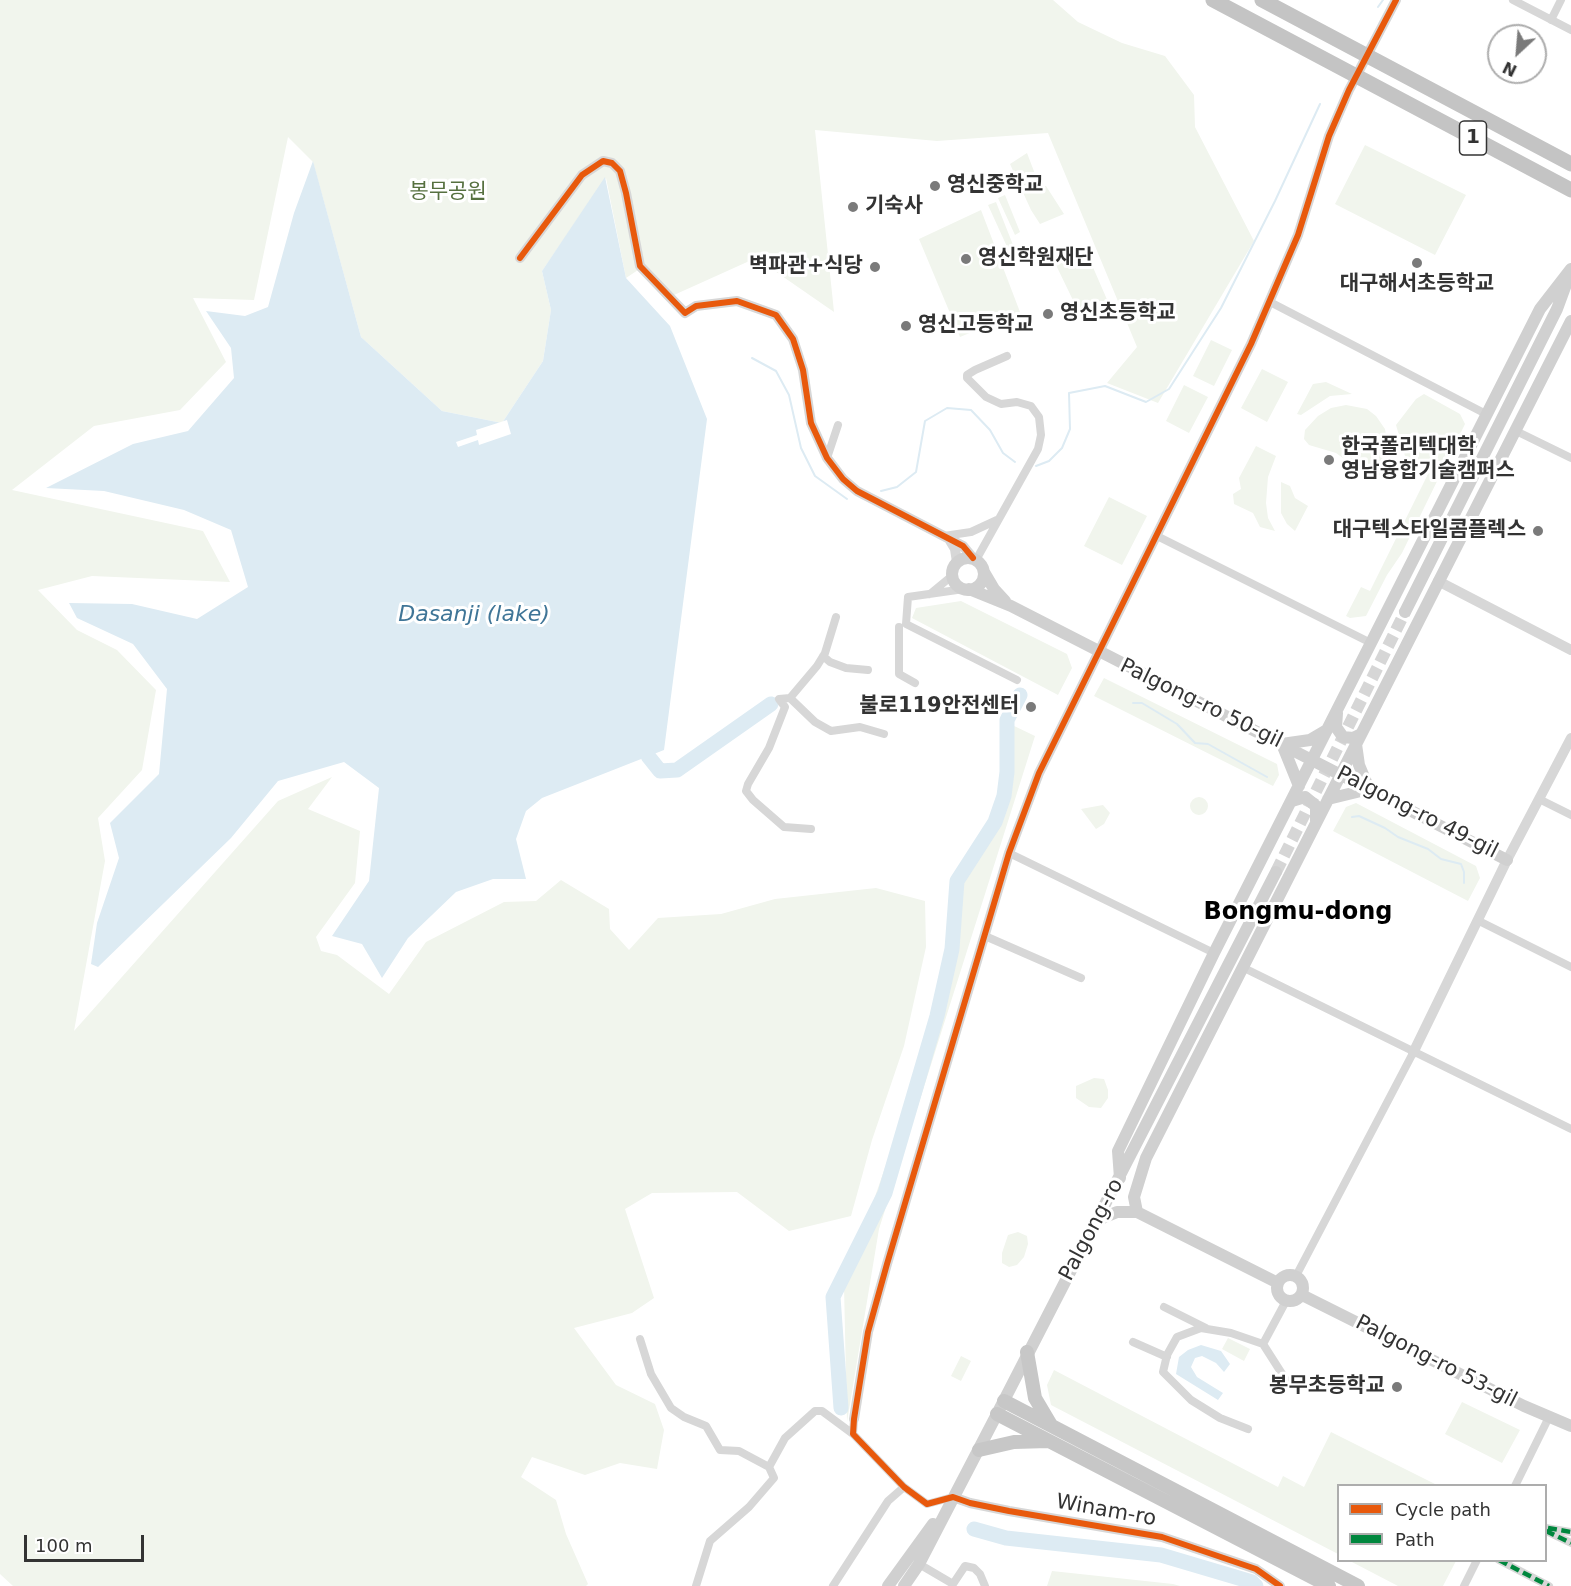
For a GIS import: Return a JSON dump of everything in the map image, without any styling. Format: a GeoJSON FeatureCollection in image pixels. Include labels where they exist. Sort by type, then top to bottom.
{"type":"FeatureCollection","features":[{"type":"Feature","properties":{"kind":"highway","name":"1"},"geometry":{"type":"LineString","coordinates":[[1213,0],[1571,190]]}},
{"type":"Feature","properties":{"kind":"highway","name":"1"},"geometry":{"type":"LineString","coordinates":[[1262,0],[1571,164]]}},
{"type":"Feature","properties":{"kind":"highway"},"geometry":{"type":"LineString","coordinates":[[1027,1352],[1035,1398],[1050,1434]]}},
{"type":"Feature","properties":{"kind":"highway"},"geometry":{"type":"LineString","coordinates":[[1004,1401],[1050,1434],[1329,1586]]}},
{"type":"Feature","properties":{"kind":"highway"},"geometry":{"type":"LineString","coordinates":[[997,1414],[1050,1434],[1358,1586]]}},
{"type":"Feature","properties":{"kind":"highway"},"geometry":{"type":"LineString","coordinates":[[979,1450],[1050,1434]]}},
{"type":"Feature","properties":{"kind":"main road"},"geometry":{"type":"LineString","coordinates":[[1405,612],[1557,309],[1571,269]]}},
{"type":"Feature","properties":{"kind":"main road"},"geometry":{"type":"LineString","coordinates":[[1120,1178],[1118,1151],[1214,953],[1540,309],[1571,269]]}},
{"type":"Feature","properties":{"kind":"main road"},"geometry":{"type":"LineString","coordinates":[[1557,309],[1571,292]]}},
{"type":"Feature","properties":{"kind":"main road"},"geometry":{"type":"LineString","coordinates":[[1137,1212],[1134,1197],[1146,1158],[1571,321]]}},
{"type":"Feature","properties":{"kind":"main road"},"geometry":{"type":"LineString","coordinates":[[974,559],[999,596],[1011,606],[966,589],[955,582],[955,568],[974,559]]}},
{"type":"Feature","properties":{"kind":"main road"},"geometry":{"type":"LineString","coordinates":[[966,589],[978,586],[984,572]]}},
{"type":"Feature","properties":{"kind":"main road","name":"Palgong-ro 50-gil"},"geometry":{"type":"LineString","coordinates":[[1011,606],[1097,652],[1328,768]]}},
{"type":"Feature","properties":{"kind":"main road"},"geometry":{"type":"LineString","coordinates":[[1338,709],[1336,727],[1343,737],[1359,739]]}},
{"type":"Feature","properties":{"kind":"main road"},"geometry":{"type":"LineString","coordinates":[[1299,786],[1282,744],[1310,740],[1327,730]]}},
{"type":"Feature","properties":{"kind":"main road"},"geometry":{"type":"LineString","coordinates":[[1328,799],[1369,789],[1359,765],[1359,739]]}},
{"type":"Feature","properties":{"kind":"main road","name":"Palgong-ro 49-gil"},"geometry":{"type":"LineString","coordinates":[[1328,768],[1507,860]]}},
{"type":"Feature","properties":{"kind":"main road"},"geometry":{"type":"LineString","coordinates":[[1292,801],[1305,797],[1316,806],[1316,822]]}},
{"type":"Feature","properties":{"kind":"main road","name":"Palgong-ro"},"geometry":{"type":"LineString","coordinates":[[904,1586],[919,1564],[979,1450],[1027,1352],[1120,1178],[1276,872]]}},
{"type":"Feature","properties":{"kind":"main road"},"geometry":{"type":"LineString","coordinates":[[1120,1178],[1146,1158]]}},
{"type":"Feature","properties":{"kind":"main road"},"geometry":{"type":"LineString","coordinates":[[1098,1220],[1117,1212],[1137,1212],[1278,1283]]}},
{"type":"Feature","properties":{"kind":"main road"},"geometry":{"type":"LineString","coordinates":[[1288,1275],[1296,1276],[1304,1286],[1302,1295],[1297,1300],[1286,1301],[1278,1294],[1278,1283],[1288,1275]]}},
{"type":"Feature","properties":{"kind":"main road","name":"Palgong-ro 53-gil"},"geometry":{"type":"LineString","coordinates":[[1302,1295],[1571,1426]]}},
{"type":"Feature","properties":{"kind":"main road"},"geometry":{"type":"LineString","coordinates":[[888,1586],[953,1497]]}},
{"type":"Feature","properties":{"kind":"street"},"geometry":{"type":"LineString","coordinates":[[853,1434],[868,1332],[1009,853],[1039,773],[1270,302],[1298,235],[1329,136],[1349,90],[1396,0]]}},
{"type":"Feature","properties":{"kind":"street"},"geometry":{"type":"LineString","coordinates":[[1514,0],[1571,30]]}},
{"type":"Feature","properties":{"kind":"street"},"geometry":{"type":"LineString","coordinates":[[1551,20],[1561,0]]}},
{"type":"Feature","properties":{"kind":"street"},"geometry":{"type":"LineString","coordinates":[[520,258],[582,175],[603,161],[612,163],[620,171],[626,193],[640,266],[685,313],[696,306],[737,301],[776,315],[793,339],[803,370],[811,423],[827,458],[843,479],[857,491],[963,546],[974,559],[1038,449],[1041,435],[1039,417],[1031,406],[1017,402],[1001,404],[986,397],[967,378],[967,375],[975,370],[1007,356]]}},
{"type":"Feature","properties":{"kind":"street"},"geometry":{"type":"LineString","coordinates":[[1270,302],[1486,414]]}},
{"type":"Feature","properties":{"kind":"street"},"geometry":{"type":"LineString","coordinates":[[827,458],[838,425]]}},
{"type":"Feature","properties":{"kind":"street"},"geometry":{"type":"LineString","coordinates":[[1514,430],[1571,458]]}},
{"type":"Feature","properties":{"kind":"street"},"geometry":{"type":"LineString","coordinates":[[946,537],[971,532],[997,519]]}},
{"type":"Feature","properties":{"kind":"street"},"geometry":{"type":"LineString","coordinates":[[1157,536],[1371,643]]}},
{"type":"Feature","properties":{"kind":"street"},"geometry":{"type":"LineString","coordinates":[[930,595],[955,568],[955,549],[946,537]]}},
{"type":"Feature","properties":{"kind":"street"},"geometry":{"type":"LineString","coordinates":[[1438,581],[1571,650]]}},
{"type":"Feature","properties":{"kind":"street"},"geometry":{"type":"LineString","coordinates":[[966,589],[908,597],[906,624],[1017,680]]}},
{"type":"Feature","properties":{"kind":"street"},"geometry":{"type":"LineString","coordinates":[[811,829],[784,827],[746,791],[748,783],[770,748],[785,708],[779,699],[789,698],[823,656],[836,617]]}},
{"type":"Feature","properties":{"kind":"street"},"geometry":{"type":"LineString","coordinates":[[899,627],[899,674],[915,683]]}},
{"type":"Feature","properties":{"kind":"street"},"geometry":{"type":"LineString","coordinates":[[823,656],[830,662],[846,668],[868,670]]}},
{"type":"Feature","properties":{"kind":"street"},"geometry":{"type":"LineString","coordinates":[[789,698],[815,722],[831,731],[860,727],[884,734]]}},
{"type":"Feature","properties":{"kind":"street","name":"Palgong-ro 49-gil"},"geometry":{"type":"LineString","coordinates":[[1507,860],[1571,738]]}},
{"type":"Feature","properties":{"kind":"street"},"geometry":{"type":"LineString","coordinates":[[1539,799],[1571,815]]}},
{"type":"Feature","properties":{"kind":"street"},"geometry":{"type":"LineString","coordinates":[[1009,853],[1214,953]]}},
{"type":"Feature","properties":{"kind":"street"},"geometry":{"type":"LineString","coordinates":[[1296,1276],[1413,1053],[1507,860]]}},
{"type":"Feature","properties":{"kind":"street"},"geometry":{"type":"LineString","coordinates":[[1479,921],[1571,967]]}},
{"type":"Feature","properties":{"kind":"street"},"geometry":{"type":"LineString","coordinates":[[985,936],[1081,978]]}},
{"type":"Feature","properties":{"kind":"street"},"geometry":{"type":"LineString","coordinates":[[1242,968],[1571,1130]]}},
{"type":"Feature","properties":{"kind":"street"},"geometry":{"type":"LineString","coordinates":[[1263,1344],[1286,1301]]}},
{"type":"Feature","properties":{"kind":"street"},"geometry":{"type":"LineString","coordinates":[[1164,1307],[1209,1330]]}},
{"type":"Feature","properties":{"kind":"street"},"geometry":{"type":"LineString","coordinates":[[1248,1429],[1220,1418],[1191,1400],[1173,1385],[1163,1372],[1167,1357],[1177,1337],[1201,1328],[1231,1333],[1263,1344],[1286,1380]]}},
{"type":"Feature","properties":{"kind":"street"},"geometry":{"type":"LineString","coordinates":[[640,1339],[651,1374],[672,1408],[684,1417],[706,1426],[720,1450],[739,1451],[769,1467],[774,1478],[749,1507],[710,1541],[696,1586]]}},
{"type":"Feature","properties":{"kind":"street"},"geometry":{"type":"LineString","coordinates":[[1133,1342],[1167,1357]]}},
{"type":"Feature","properties":{"kind":"street"},"geometry":{"type":"LineString","coordinates":[[769,1467],[785,1438],[815,1411],[822,1411],[853,1434],[904,1487],[927,1504],[953,1497]]}},
{"type":"Feature","properties":{"kind":"street"},"geometry":{"type":"LineString","coordinates":[[1516,1484],[1549,1417]]}},
{"type":"Feature","properties":{"kind":"street"},"geometry":{"type":"LineString","coordinates":[[833,1586],[888,1501],[904,1487]]}},
{"type":"Feature","properties":{"kind":"street","name":"Winam-ro"},"geometry":{"type":"LineString","coordinates":[[953,1497],[1009,1511],[1162,1537],[1256,1569],[1280,1586]]}},
{"type":"Feature","properties":{"kind":"street"},"geometry":{"type":"LineString","coordinates":[[1547,1529],[1571,1532]]}},
{"type":"Feature","properties":{"kind":"street"},"geometry":{"type":"LineString","coordinates":[[1547,1530],[1571,1543]]}},
{"type":"Feature","properties":{"kind":"street"},"geometry":{"type":"LineString","coordinates":[[1464,1586],[1476,1562]]}},
{"type":"Feature","properties":{"kind":"street"},"geometry":{"type":"LineString","coordinates":[[1503,1562],[1549,1586]]}},
{"type":"Feature","properties":{"kind":"street"},"geometry":{"type":"LineString","coordinates":[[919,1564],[953,1584],[965,1566],[974,1568],[980,1574],[985,1586]]}},
{"type":"Feature","properties":{"kind":"green space","name":"봉무공원"},"geometry":{"type":"Polygon","coordinates":[[[0,0],[1053,0],[1078,22],[1122,43],[1165,56],[1194,95],[1195,127],[1254,241],[1158,403],[1107,383],[1137,347],[1048,133],[937,141],[815,130],[834,312],[756,258],[674,295],[644,266],[626,278],[606,178],[542,271],[551,310],[543,361],[502,423],[442,411],[361,337],[313,162],[288,137],[254,300],[193,298],[226,362],[180,410],[94,426],[12,490],[203,531],[230,582],[92,576],[38,590],[77,630],[117,650],[156,690],[142,770],[98,818],[105,861],[74,1031],[278,801],[332,777],[308,809],[360,831],[355,883],[316,937],[321,951],[337,955],[389,994],[426,942],[504,902],[536,901],[561,880],[609,909],[610,929],[629,950],[658,918],[721,914],[775,899],[876,888],[925,901],[926,947],[904,1046],[872,1140],[851,1216],[789,1231],[737,1192],[652,1193],[625,1209],[654,1298],[632,1313],[574,1328],[616,1385],[655,1404],[664,1430],[657,1469],[620,1463],[585,1475],[532,1457],[521,1477],[556,1500],[566,1534],[588,1584],[586,1586],[13,1586],[0,1574],[0,0]]]}},
{"type":"Feature","properties":{"kind":"green space"},"geometry":{"type":"Polygon","coordinates":[[[1365,145],[1466,195],[1435,255],[1335,204],[1365,145]]]}},
{"type":"Feature","properties":{"kind":"green space"},"geometry":{"type":"Polygon","coordinates":[[[1027,153],[1040,187],[1046,186],[1064,214],[1040,224],[1010,164],[1027,153]]]}},
{"type":"Feature","properties":{"kind":"green space"},"geometry":{"type":"Polygon","coordinates":[[[1005,195],[1020,232],[1015,235],[998,198],[1005,195]]]}},
{"type":"Feature","properties":{"kind":"green space"},"geometry":{"type":"Polygon","coordinates":[[[996,202],[1019,260],[1014,262],[988,205],[996,202]]]}},
{"type":"Feature","properties":{"kind":"green space"},"geometry":{"type":"Polygon","coordinates":[[[981,210],[1020,312],[960,337],[919,239],[981,210]]]}},
{"type":"Feature","properties":{"kind":"green space"},"geometry":{"type":"Polygon","coordinates":[[[1085,249],[1112,311],[1084,323],[1055,263],[1085,249]]]}},
{"type":"Feature","properties":{"kind":"green space"},"geometry":{"type":"Polygon","coordinates":[[[1211,340],[1232,350],[1214,386],[1193,376],[1211,340]]]}},
{"type":"Feature","properties":{"kind":"green space"},"geometry":{"type":"Polygon","coordinates":[[[1262,369],[1288,382],[1267,422],[1241,408],[1262,369]]]}},
{"type":"Feature","properties":{"kind":"green space"},"geometry":{"type":"Polygon","coordinates":[[[1326,382],[1352,394],[1330,396],[1301,415],[1297,414],[1313,384],[1326,382]]]}},
{"type":"Feature","properties":{"kind":"green space"},"geometry":{"type":"Polygon","coordinates":[[[1184,385],[1208,397],[1189,433],[1166,421],[1184,385]]]}},
{"type":"Feature","properties":{"kind":"green space"},"geometry":{"type":"Polygon","coordinates":[[[1424,394],[1460,414],[1465,424],[1402,553],[1387,575],[1366,616],[1350,618],[1346,616],[1361,587],[1370,591],[1427,476],[1424,473],[1427,467],[1405,456],[1396,425],[1416,399],[1424,394]]]}},
{"type":"Feature","properties":{"kind":"green space"},"geometry":{"type":"Polygon","coordinates":[[[1346,405],[1367,409],[1376,416],[1385,429],[1389,453],[1385,469],[1379,476],[1365,474],[1336,453],[1309,445],[1304,439],[1305,430],[1318,416],[1331,408],[1346,405]]]}},
{"type":"Feature","properties":{"kind":"green space"},"geometry":{"type":"Polygon","coordinates":[[[1256,446],[1276,456],[1268,477],[1266,503],[1268,518],[1275,531],[1260,527],[1253,513],[1234,504],[1233,494],[1241,489],[1239,478],[1256,446]]]}},
{"type":"Feature","properties":{"kind":"green space"},"geometry":{"type":"Polygon","coordinates":[[[1281,482],[1290,486],[1295,498],[1308,506],[1295,531],[1287,524],[1281,513],[1281,482]]]}},
{"type":"Feature","properties":{"kind":"green space"},"geometry":{"type":"Polygon","coordinates":[[[1109,497],[1147,516],[1122,565],[1084,546],[1109,497]]]}},
{"type":"Feature","properties":{"kind":"green space"},"geometry":{"type":"Polygon","coordinates":[[[961,601],[1067,654],[1072,668],[1058,695],[912,618],[916,608],[961,601]]]}},
{"type":"Feature","properties":{"kind":"green space"},"geometry":{"type":"Polygon","coordinates":[[[1104,678],[1277,764],[1279,775],[1273,786],[1094,696],[1104,678]]]}},
{"type":"Feature","properties":{"kind":"green space"},"geometry":{"type":"Polygon","coordinates":[[[1010,724],[1035,736],[879,1229],[847,1422],[844,1286],[922,1061],[959,886],[1001,823],[1010,777],[1010,724]]]}},
{"type":"Feature","properties":{"kind":"green space"},"geometry":{"type":"Polygon","coordinates":[[[1195,797],[1203,797],[1208,802],[1206,813],[1195,815],[1190,810],[1190,802],[1195,797]]]}},
{"type":"Feature","properties":{"kind":"green space"},"geometry":{"type":"Polygon","coordinates":[[[1356,803],[1476,866],[1480,878],[1468,901],[1333,831],[1346,807],[1356,803]]]}},
{"type":"Feature","properties":{"kind":"green space"},"geometry":{"type":"Polygon","coordinates":[[[1103,805],[1110,813],[1104,824],[1096,829],[1081,809],[1103,805]]]}},
{"type":"Feature","properties":{"kind":"green space"},"geometry":{"type":"Polygon","coordinates":[[[1094,1078],[1104,1079],[1108,1090],[1108,1098],[1101,1108],[1089,1107],[1076,1098],[1076,1086],[1094,1078]]]}},
{"type":"Feature","properties":{"kind":"green space"},"geometry":{"type":"Polygon","coordinates":[[[1018,1232],[1027,1236],[1028,1244],[1024,1257],[1017,1265],[1009,1267],[1002,1263],[1002,1253],[1008,1235],[1018,1232]]]}},
{"type":"Feature","properties":{"kind":"green space"},"geometry":{"type":"Polygon","coordinates":[[[1228,1338],[1250,1349],[1244,1361],[1222,1349],[1228,1338]]]}},
{"type":"Feature","properties":{"kind":"green space"},"geometry":{"type":"Polygon","coordinates":[[[961,1356],[971,1361],[961,1381],[951,1376],[961,1356]]]}},
{"type":"Feature","properties":{"kind":"green space"},"geometry":{"type":"Polygon","coordinates":[[[1054,1370],[1278,1487],[1283,1476],[1304,1487],[1331,1432],[1435,1484],[1337,1484],[1337,1553],[1051,1405],[1047,1385],[1054,1370]]]}},
{"type":"Feature","properties":{"kind":"green space"},"geometry":{"type":"Polygon","coordinates":[[[1462,1402],[1520,1430],[1502,1463],[1445,1434],[1462,1402]]]}},
{"type":"Feature","properties":{"kind":"green space"},"geometry":{"type":"Polygon","coordinates":[[[1352,1562],[1455,1562],[1443,1586],[1398,1586],[1352,1562]]]}},
{"type":"Feature","properties":{"kind":"green space"},"geometry":{"type":"Polygon","coordinates":[[[1052,1571],[1173,1584],[1180,1586],[1047,1586],[1052,1571]]]}},
{"type":"Feature","properties":{"kind":"water","name":"Dasanji (lake)"},"geometry":{"type":"Polygon","coordinates":[[[313,161],[361,337],[442,411],[502,423],[543,361],[551,310],[542,271],[605,177],[626,278],[670,326],[707,419],[664,750],[542,798],[526,811],[516,839],[526,879],[493,879],[456,892],[408,938],[382,978],[362,944],[332,936],[369,881],[379,788],[344,762],[278,781],[231,838],[98,967],[91,964],[97,923],[119,858],[110,823],[159,774],[167,689],[133,644],[77,618],[69,603],[132,604],[197,619],[248,587],[231,530],[184,510],[104,491],[46,488],[133,444],[188,431],[234,378],[231,348],[206,311],[245,316],[268,307],[294,213],[313,161]]]}},
{"type":"Feature","properties":{"kind":"water"},"geometry":{"type":"Polygon","coordinates":[[[1201,1345],[1221,1351],[1230,1364],[1224,1372],[1216,1363],[1202,1356],[1195,1358],[1191,1367],[1197,1377],[1223,1393],[1218,1400],[1176,1374],[1179,1357],[1188,1350],[1201,1345]]]}},
{"type":"Feature","properties":{"kind":"pier"},"geometry":{"type":"Polygon","coordinates":[[[507,420],[511,434],[479,445],[478,440],[458,447],[456,442],[477,435],[476,430],[507,420]]]}},
{"type":"Feature","properties":{"kind":"waterway"},"geometry":{"type":"LineString","coordinates":[[1378,7],[1383,0]]}},
{"type":"Feature","properties":{"kind":"waterway"},"geometry":{"type":"LineString","coordinates":[[1036,466],[1049,461],[1062,448],[1070,429],[1069,393],[1105,386],[1146,402],[1169,389],[1221,308],[1275,201],[1320,104]]}},
{"type":"Feature","properties":{"kind":"waterway"},"geometry":{"type":"LineString","coordinates":[[752,358],[776,371],[789,395],[801,448],[815,476],[847,499]]}},
{"type":"Feature","properties":{"kind":"waterway"},"geometry":{"type":"LineString","coordinates":[[881,491],[897,487],[916,472],[925,421],[947,408],[971,410],[990,430],[1003,453],[1015,462]]}},
{"type":"Feature","properties":{"kind":"waterway"},"geometry":{"type":"LineString","coordinates":[[841,1408],[833,1297],[885,1193],[937,1016],[952,949],[957,881],[995,822],[1004,796],[1007,772],[1007,720],[1020,695]]}},
{"type":"Feature","properties":{"kind":"waterway"},"geometry":{"type":"LineString","coordinates":[[1133,703],[1142,703],[1177,724],[1195,743],[1208,744],[1267,777]]}},
{"type":"Feature","properties":{"kind":"waterway"},"geometry":{"type":"LineString","coordinates":[[648,756],[660,771],[677,770],[771,704]]}},
{"type":"Feature","properties":{"kind":"waterway"},"geometry":{"type":"LineString","coordinates":[[1352,817],[1359,816],[1398,837],[1428,849],[1441,859],[1461,864],[1464,883]]}},
{"type":"Feature","properties":{"kind":"waterway"},"geometry":{"type":"LineString","coordinates":[[974,1529],[1006,1538],[1161,1555],[1252,1582],[1256,1586]]}},
{"type":"Feature","properties":{"kind":"tunnel"},"geometry":{"type":"LineString","coordinates":[[1276,872],[1405,612]]}},
{"type":"Feature","properties":{"kind":"marked path"},"geometry":{"type":"LineString","coordinates":[[1548,1528],[1571,1532]]}},
{"type":"Feature","properties":{"kind":"marked path"},"geometry":{"type":"LineString","coordinates":[[1547,1531],[1571,1543]]}},
{"type":"Feature","properties":{"kind":"marked path"},"geometry":{"type":"LineString","coordinates":[[1503,1562],[1549,1586]]}},
{"type":"Feature","properties":{"kind":"cycle path"},"geometry":{"type":"LineString","coordinates":[[1280,1586],[1256,1569],[1162,1537],[1009,1511],[953,1497],[927,1504],[904,1487],[853,1434],[854,1419],[868,1332],[887,1264],[1009,853],[1039,773],[1251,344],[1298,235],[1329,136],[1349,90],[1396,0]]}},
{"type":"Feature","properties":{"kind":"cycle path"},"geometry":{"type":"LineString","coordinates":[[520,258],[582,175],[603,161],[612,163],[620,171],[626,193],[640,266],[685,313],[696,306],[737,301],[776,315],[793,339],[803,370],[811,423],[827,458],[843,479],[857,491],[963,546],[973,558]]}},
{"type":"Feature","properties":{"kind":"place","name":"영신중학교"},"geometry":{"type":"Point","coordinates":[935,186]}},
{"type":"Feature","properties":{"kind":"place","name":"기숙사"},"geometry":{"type":"Point","coordinates":[853,207]}},
{"type":"Feature","properties":{"kind":"place","name":"영신학원재단"},"geometry":{"type":"Point","coordinates":[966,259]}},
{"type":"Feature","properties":{"kind":"place","name":"대구해서초등학교"},"geometry":{"type":"Point","coordinates":[1417,263]}},
{"type":"Feature","properties":{"kind":"place","name":"벽파관+식당"},"geometry":{"type":"Point","coordinates":[875,267]}},
{"type":"Feature","properties":{"kind":"place","name":"영신초등학교"},"geometry":{"type":"Point","coordinates":[1048,314]}},
{"type":"Feature","properties":{"kind":"place","name":"영신고등학교"},"geometry":{"type":"Point","coordinates":[906,326]}},
{"type":"Feature","properties":{"kind":"place","name":"한국폴리텍대학 영남융합기술캠퍼스"},"geometry":{"type":"Point","coordinates":[1329,460]}},
{"type":"Feature","properties":{"kind":"place","name":"대구텍스타일콤플렉스"},"geometry":{"type":"Point","coordinates":[1538,531]}},
{"type":"Feature","properties":{"kind":"place","name":"불로119안전센터"},"geometry":{"type":"Point","coordinates":[1031,707]}},
{"type":"Feature","properties":{"kind":"place","name":"봉무초등학교"},"geometry":{"type":"Point","coordinates":[1397,1387]}},
{"type":"Feature","properties":{"kind":"district","name":"Bongmu-dong"},"geometry":{"type":"Point","coordinates":[1298,913]}}]}
